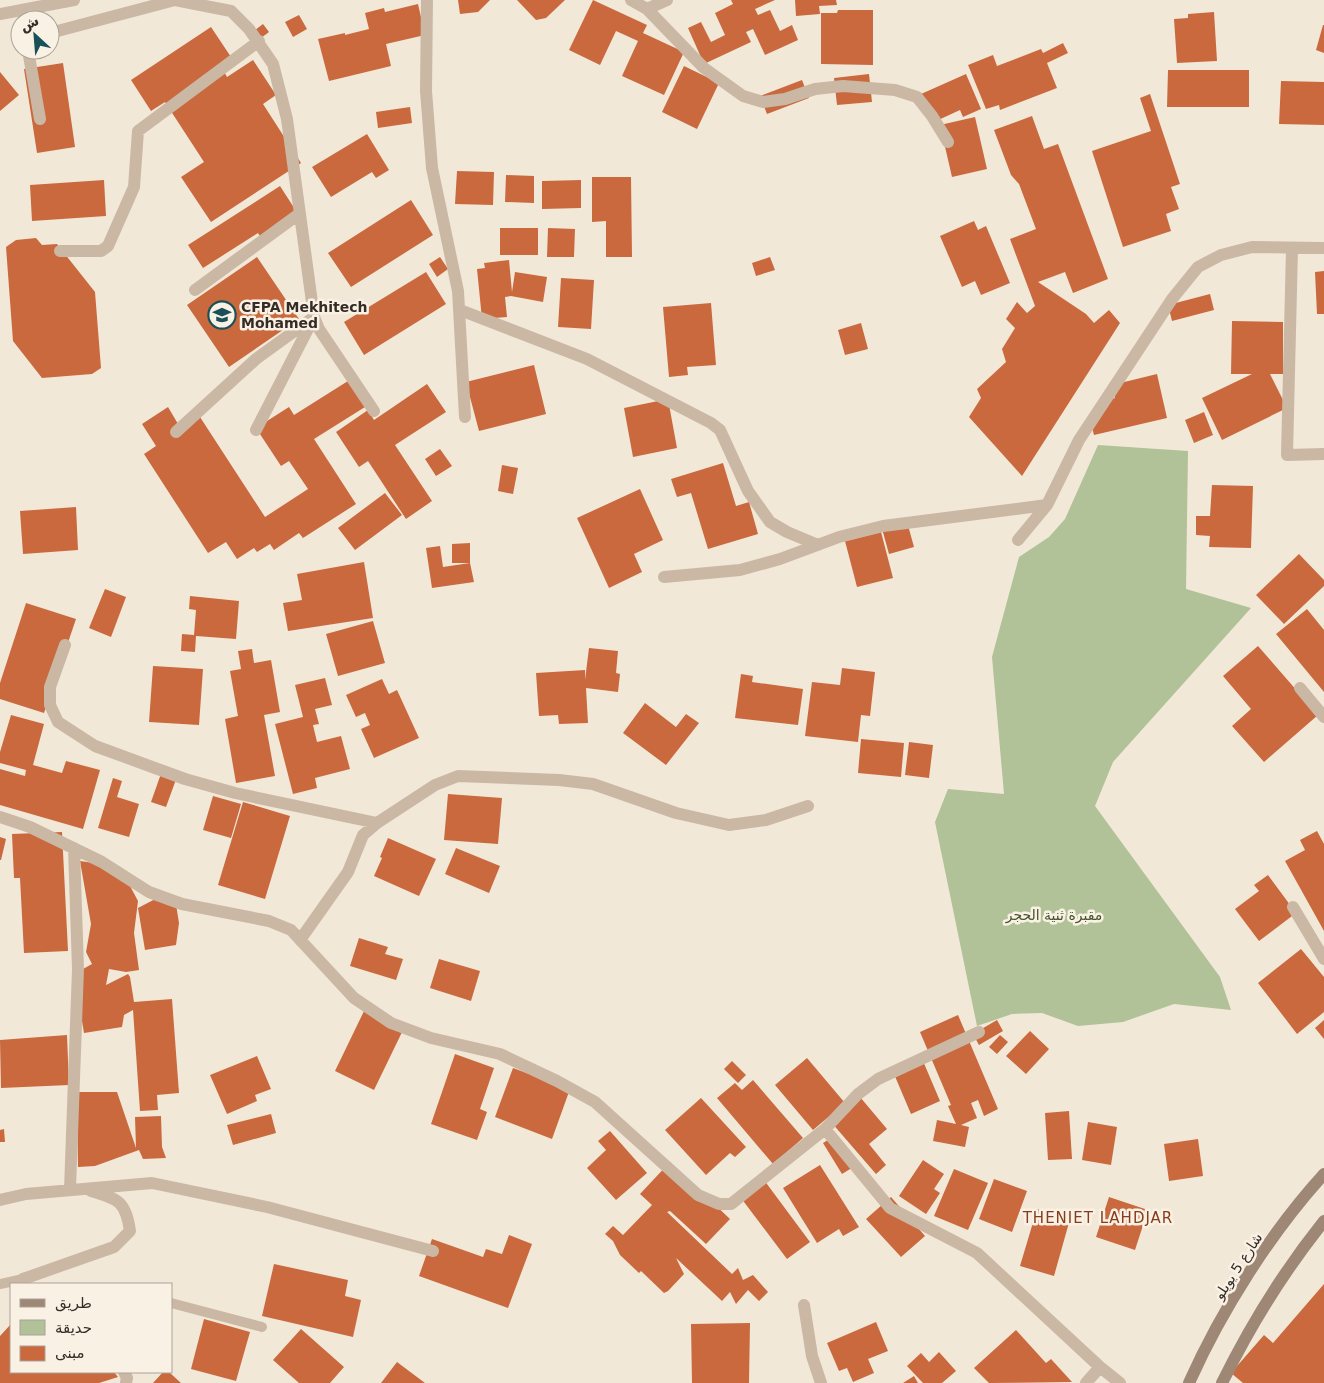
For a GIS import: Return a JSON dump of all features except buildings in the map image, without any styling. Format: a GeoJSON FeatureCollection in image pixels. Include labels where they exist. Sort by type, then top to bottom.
{"type":"FeatureCollection","features":[{"type":"Feature","properties":{"kind":"main road","name":"شارع 5 يويلو"},"geometry":{"type":"LineString","coordinates":[[1189,1383],[1221,1320],[1251,1270],[1284,1223],[1324,1174]]}},
{"type":"Feature","properties":{"kind":"main road"},"geometry":{"type":"LineString","coordinates":[[1222,1383],[1239,1349],[1270,1296],[1324,1221]]}},
{"type":"Feature","properties":{"kind":"street"},"geometry":{"type":"LineString","coordinates":[[0,14],[74,0]]}},
{"type":"Feature","properties":{"kind":"street"},"geometry":{"type":"LineString","coordinates":[[60,30],[175,0],[231,11],[259,41],[273,64],[286,119],[314,317],[319,329],[374,411]]}},
{"type":"Feature","properties":{"kind":"street"},"geometry":{"type":"LineString","coordinates":[[427,0],[426,91],[432,168],[458,291],[465,417]]}},
{"type":"Feature","properties":{"kind":"street"},"geometry":{"type":"LineString","coordinates":[[631,0],[647,9],[704,68],[743,96],[763,102],[785,99],[815,89],[843,86],[895,90],[917,97],[932,116],[948,142]]}},
{"type":"Feature","properties":{"kind":"street"},"geometry":{"type":"LineString","coordinates":[[647,9],[668,0]]}},
{"type":"Feature","properties":{"kind":"street"},"geometry":{"type":"LineString","coordinates":[[60,251],[101,251],[108,246],[134,186],[138,132],[259,41]]}},
{"type":"Feature","properties":{"kind":"street"},"geometry":{"type":"LineString","coordinates":[[30,60],[40,119]]}},
{"type":"Feature","properties":{"kind":"street"},"geometry":{"type":"LineString","coordinates":[[195,290],[300,214]]}},
{"type":"Feature","properties":{"kind":"street"},"geometry":{"type":"LineString","coordinates":[[1018,540],[1047,505],[1079,440],[1172,299],[1198,268],[1222,254],[1252,247],[1324,248]]}},
{"type":"Feature","properties":{"kind":"street"},"geometry":{"type":"LineString","coordinates":[[1292,248],[1288,455],[1324,454]]}},
{"type":"Feature","properties":{"kind":"street"},"geometry":{"type":"LineString","coordinates":[[460,310],[587,359],[711,423],[720,430],[748,491],[770,522],[787,532],[818,545]]}},
{"type":"Feature","properties":{"kind":"street"},"geometry":{"type":"LineString","coordinates":[[256,430],[314,317]]}},
{"type":"Feature","properties":{"kind":"street"},"geometry":{"type":"LineString","coordinates":[[176,432],[256,359],[314,317]]}},
{"type":"Feature","properties":{"kind":"street"},"geometry":{"type":"LineString","coordinates":[[664,577],[740,570],[780,559],[840,537],[883,526],[1047,505]]}},
{"type":"Feature","properties":{"kind":"street"},"geometry":{"type":"LineString","coordinates":[[65,645],[50,687],[50,705],[58,722],[96,746],[185,779],[227,791],[377,823]]}},
{"type":"Feature","properties":{"kind":"street"},"geometry":{"type":"LineString","coordinates":[[1300,688],[1324,717]]}},
{"type":"Feature","properties":{"kind":"street"},"geometry":{"type":"LineString","coordinates":[[300,940],[348,872],[363,836],[377,823],[435,785],[458,776],[559,780],[592,784],[676,813],[729,825],[766,820],[808,806]]}},
{"type":"Feature","properties":{"kind":"street"},"geometry":{"type":"LineString","coordinates":[[0,817],[30,826],[102,862],[149,892],[182,904],[269,921],[291,930],[354,998],[391,1023],[430,1038],[500,1054],[557,1080],[595,1102],[698,1195],[719,1204],[731,1204],[825,1129],[858,1094],[878,1079],[979,1032]]}},
{"type":"Feature","properties":{"kind":"street"},"geometry":{"type":"LineString","coordinates":[[74,848],[78,969],[76,1189]]}},
{"type":"Feature","properties":{"kind":"street"},"geometry":{"type":"LineString","coordinates":[[1293,907],[1324,959]]}},
{"type":"Feature","properties":{"kind":"street"},"geometry":{"type":"LineString","coordinates":[[825,1129],[890,1208],[977,1253],[1100,1367],[1120,1383]]}},
{"type":"Feature","properties":{"kind":"street"},"geometry":{"type":"LineString","coordinates":[[0,1200],[26,1194],[152,1183],[268,1207],[433,1251]]}},
{"type":"Feature","properties":{"kind":"street"},"geometry":{"type":"LineString","coordinates":[[21,1282],[114,1247],[130,1231],[127,1212],[114,1197],[76,1189]]}},
{"type":"Feature","properties":{"kind":"street"},"geometry":{"type":"LineString","coordinates":[[804,1305],[812,1356],[821,1383]]}},
{"type":"Feature","properties":{"kind":"street"},"geometry":{"type":"LineString","coordinates":[[1086,1383],[1100,1367]]}},
{"type":"Feature","properties":{"kind":"lane"},"geometry":{"type":"LineString","coordinates":[[172,1303],[262,1327]]}},
{"type":"Feature","properties":{"kind":"green space","name":"مقبرة ثنية الحجر"},"geometry":{"type":"Polygon","coordinates":[[[1098,445],[1188,451],[1186,589],[1251,608],[1113,762],[1095,806],[1220,977],[1231,1010],[1174,1004],[1123,1022],[1078,1026],[1042,1013],[1012,1014],[977,1026],[935,822],[948,789],[1004,794],[992,657],[1019,557],[1049,537],[1065,519],[1098,445]]]}},
{"type":"Feature","properties":{"kind":"place","name":"CFPA Mekhitech Mohamed"},"geometry":{"type":"Point","coordinates":[222,315]}},
{"type":"Feature","properties":{"kind":"district","name":"THENIET LAHDJAR"},"geometry":{"type":"Point","coordinates":[1098,1218]}}]}
